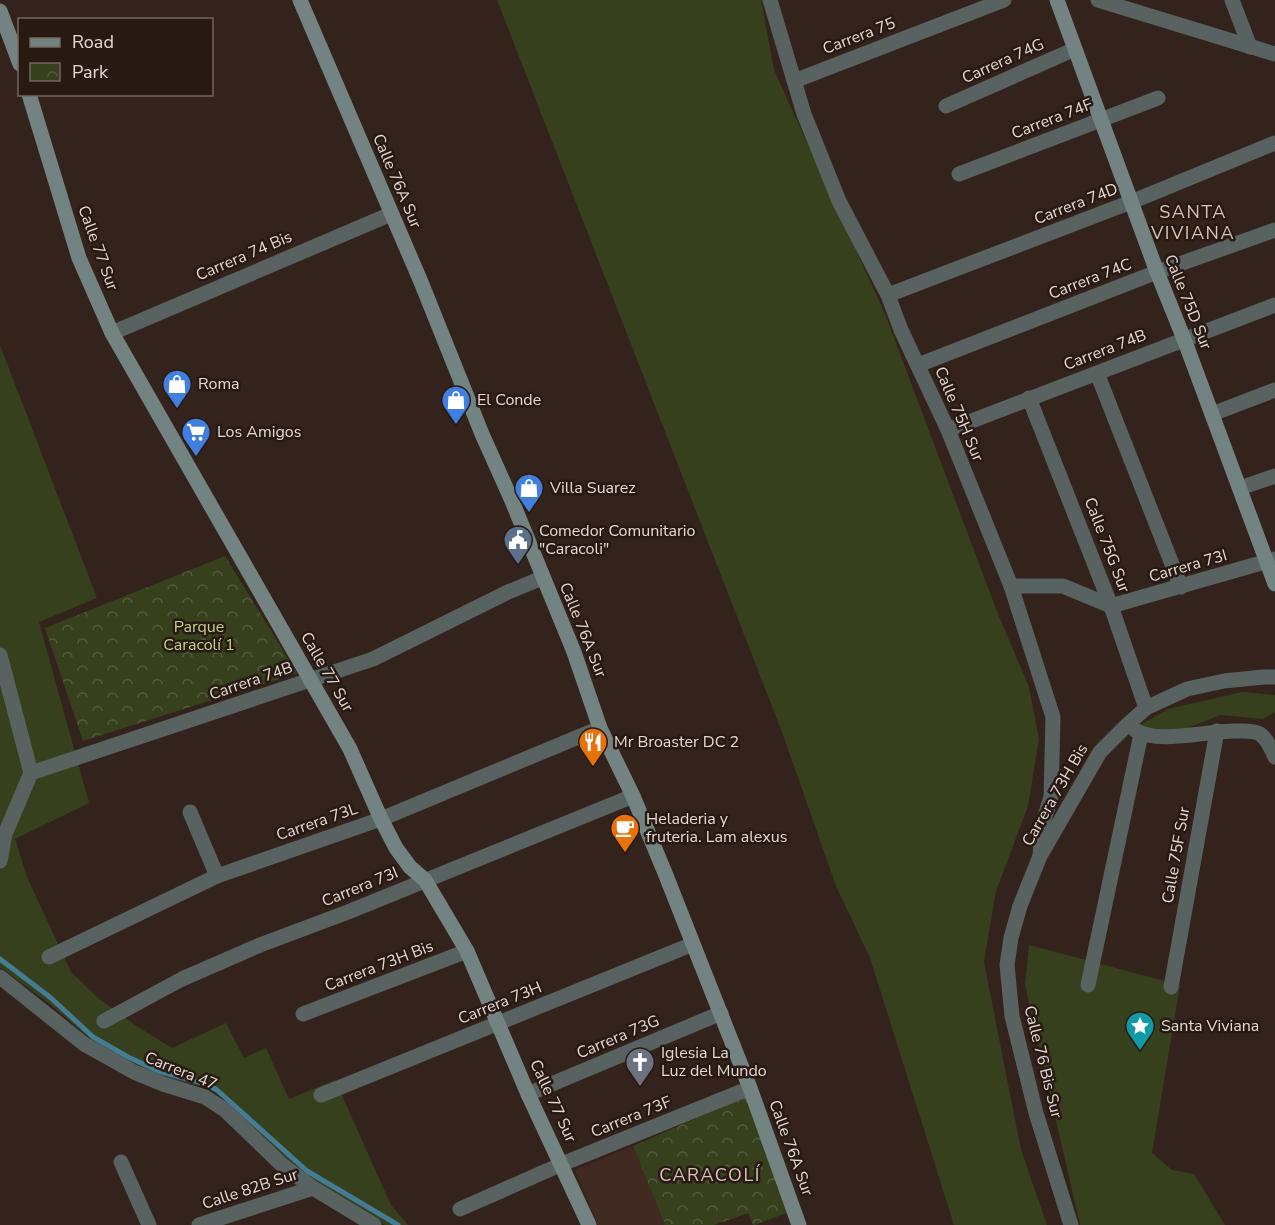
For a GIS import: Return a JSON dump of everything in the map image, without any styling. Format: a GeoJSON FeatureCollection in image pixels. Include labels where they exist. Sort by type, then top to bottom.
{"type":"FeatureCollection","features":[{"type":"Feature","properties":{"kind":"street","name":"Calle 76A Sur"},"geometry":{"type":"LineString","coordinates":[[300,0],[574,652],[600,728],[633,796],[721,1013],[799,1225]]}},
{"type":"Feature","properties":{"kind":"street","name":"Calle 75H Sur"},"geometry":{"type":"LineString","coordinates":[[771,0],[804,114],[839,201],[888,295],[900,330],[948,430],[1011,586],[1053,717],[1051,797],[1042,826],[1040,856]]}},
{"type":"Feature","properties":{"kind":"street","name":"Carrera 75"},"geometry":{"type":"LineString","coordinates":[[794,81],[1004,0]]}},
{"type":"Feature","properties":{"kind":"street","name":"Calle 75D Sur"},"geometry":{"type":"LineString","coordinates":[[1057,0],[1157,272],[1240,488],[1271,560],[1275,584]]}},
{"type":"Feature","properties":{"kind":"street"},"geometry":{"type":"LineString","coordinates":[[1098,0],[1275,54]]}},
{"type":"Feature","properties":{"kind":"street"},"geometry":{"type":"LineString","coordinates":[[1232,0],[1250,47]]}},
{"type":"Feature","properties":{"kind":"street"},"geometry":{"type":"LineString","coordinates":[[0,11],[18,59]]}},
{"type":"Feature","properties":{"kind":"street","name":"Carrera 74G"},"geometry":{"type":"LineString","coordinates":[[946,106],[1075,49]]}},
{"type":"Feature","properties":{"kind":"street","name":"Calle 77 Sur"},"geometry":{"type":"LineString","coordinates":[[30,96],[79,258],[112,333],[350,749],[396,848],[410,867],[425,880],[467,951],[528,1094],[589,1225]]}},
{"type":"Feature","properties":{"kind":"street","name":"Carrera 74F"},"geometry":{"type":"LineString","coordinates":[[959,174],[1158,98]]}},
{"type":"Feature","properties":{"kind":"street","name":"Carrera 74D"},"geometry":{"type":"LineString","coordinates":[[888,295],[1131,202],[1275,143]]}},
{"type":"Feature","properties":{"kind":"street","name":"Carrera 74 Bis"},"geometry":{"type":"LineString","coordinates":[[112,333],[391,214]]}},
{"type":"Feature","properties":{"kind":"street","name":"Carrera 74C"},"geometry":{"type":"LineString","coordinates":[[918,365],[1157,272],[1275,230]]}},
{"type":"Feature","properties":{"kind":"street","name":"Carrera 74B"},"geometry":{"type":"LineString","coordinates":[[948,430],[1275,304]]}},
{"type":"Feature","properties":{"kind":"street"},"geometry":{"type":"LineString","coordinates":[[1097,373],[1181,587]]}},
{"type":"Feature","properties":{"kind":"street"},"geometry":{"type":"LineString","coordinates":[[1212,414],[1275,390]]}},
{"type":"Feature","properties":{"kind":"street","name":"Calle 75G Sur"},"geometry":{"type":"LineString","coordinates":[[1029,398],[1111,606],[1146,708]]}},
{"type":"Feature","properties":{"kind":"street"},"geometry":{"type":"LineString","coordinates":[[1240,488],[1275,476]]}},
{"type":"Feature","properties":{"kind":"street","name":"Carrera 73I"},"geometry":{"type":"LineString","coordinates":[[1111,606],[1271,560]]}},
{"type":"Feature","properties":{"kind":"street","name":"Carrera 74B"},"geometry":{"type":"LineString","coordinates":[[32,773],[373,659],[508,592],[542,578]]}},
{"type":"Feature","properties":{"kind":"street"},"geometry":{"type":"LineString","coordinates":[[1011,586],[1063,586],[1111,606]]}},
{"type":"Feature","properties":{"kind":"street"},"geometry":{"type":"LineString","coordinates":[[0,655],[32,773],[5,834],[0,861]]}},
{"type":"Feature","properties":{"kind":"street","name":"Carrera 73H Bis"},"geometry":{"type":"LineString","coordinates":[[1020,906],[1040,856],[1100,752],[1127,725],[1146,708],[1187,689],[1224,681],[1275,677]]}},
{"type":"Feature","properties":{"kind":"street"},"geometry":{"type":"LineString","coordinates":[[1127,725],[1141,734],[1184,737],[1217,731],[1253,731],[1262,735],[1275,757]]}},
{"type":"Feature","properties":{"kind":"street","name":"Carrera 73L"},"geometry":{"type":"LineString","coordinates":[[49,957],[217,876],[381,819],[600,728]]}},
{"type":"Feature","properties":{"kind":"street","name":"Calle 75F Sur"},"geometry":{"type":"LineString","coordinates":[[1171,987],[1217,731]]}},
{"type":"Feature","properties":{"kind":"street"},"geometry":{"type":"LineString","coordinates":[[1088,985],[1141,734]]}},
{"type":"Feature","properties":{"kind":"street","name":"Carrera 73I"},"geometry":{"type":"LineString","coordinates":[[105,1021],[182,979],[260,945],[348,912],[633,796]]}},
{"type":"Feature","properties":{"kind":"street"},"geometry":{"type":"LineString","coordinates":[[190,812],[217,876]]}},
{"type":"Feature","properties":{"kind":"street","name":"Calle 76 Bis Sur"},"geometry":{"type":"LineString","coordinates":[[1020,906],[1011,938],[1007,965],[1012,1016],[1036,1113],[1071,1225]]}},
{"type":"Feature","properties":{"kind":"street","name":"Carrera 73H"},"geometry":{"type":"LineString","coordinates":[[321,1095],[693,944]]}},
{"type":"Feature","properties":{"kind":"street","name":"Carrera 73H Bis"},"geometry":{"type":"LineString","coordinates":[[303,1014],[467,951]]}},
{"type":"Feature","properties":{"kind":"street","name":"Carrera 47"},"geometry":{"type":"LineString","coordinates":[[0,977],[84,1044],[134,1072],[205,1097],[225,1110],[281,1164],[313,1188],[374,1225]]}},
{"type":"Feature","properties":{"kind":"street","name":"Carrera 73G"},"geometry":{"type":"LineString","coordinates":[[528,1094],[721,1013]]}},
{"type":"Feature","properties":{"kind":"street","name":"Carrera 73F"},"geometry":{"type":"LineString","coordinates":[[460,1209],[562,1164],[750,1088]]}},
{"type":"Feature","properties":{"kind":"street"},"geometry":{"type":"LineString","coordinates":[[121,1161],[149,1225]]}},
{"type":"Feature","properties":{"kind":"street","name":"Calle 82B Sur"},"geometry":{"type":"LineString","coordinates":[[199,1225],[313,1188]]}},
{"type":"Feature","properties":{"kind":"shaded area"},"geometry":{"type":"Polygon","coordinates":[[[633,1146],[665,1225],[598,1225],[575,1170],[633,1146]]]}},
{"type":"Feature","properties":{"kind":"green space"},"geometry":{"type":"Polygon","coordinates":[[[497,0],[761,0],[774,70],[885,314],[998,614],[1029,687],[1039,739],[1028,806],[996,891],[984,962],[1021,1150],[1047,1225],[954,1225],[870,958],[836,886],[782,732],[497,0]]]}},
{"type":"Feature","properties":{"kind":"green space"},"geometry":{"type":"Polygon","coordinates":[[[0,345],[97,598],[39,622],[89,803],[15,839],[27,877],[71,972],[99,999],[172,1048],[226,1023],[244,1058],[266,1048],[289,1099],[335,1080],[391,1205],[408,1225],[385,1225],[327,1189],[286,1159],[226,1101],[208,1088],[159,1076],[95,1043],[51,1005],[0,967],[0,345]]]}},
{"type":"Feature","properties":{"kind":"green space","name":"Parque Caracolí 1"},"geometry":{"type":"Polygon","coordinates":[[[225,556],[297,673],[83,741],[45,628],[225,556]]]}},
{"type":"Feature","properties":{"kind":"green space"},"geometry":{"type":"Polygon","coordinates":[[[1242,692],[1275,695],[1275,712],[1263,719],[1221,715],[1174,733],[1158,735],[1140,725],[1168,709],[1242,692]]]}},
{"type":"Feature","properties":{"kind":"green space"},"geometry":{"type":"Polygon","coordinates":[[[1029,945],[1180,985],[1152,1153],[1172,1170],[1194,1174],[1225,1225],[1080,1225],[1025,985],[1029,945]]]}},
{"type":"Feature","properties":{"kind":"green space"},"geometry":{"type":"Polygon","coordinates":[[[747,1096],[789,1212],[755,1225],[748,1213],[714,1225],[665,1225],[633,1146],[747,1096]]]}},
{"type":"Feature","properties":{"kind":"waterway"},"geometry":{"type":"LineString","coordinates":[[0,959],[51,998],[93,1037],[158,1071],[206,1084],[217,1090],[307,1171],[398,1225]]}},
{"type":"Feature","properties":{"kind":"place","name":"Roma"},"geometry":{"type":"Point","coordinates":[177,410]}},
{"type":"Feature","properties":{"kind":"place","name":"El Conde"},"geometry":{"type":"Point","coordinates":[456,426]}},
{"type":"Feature","properties":{"kind":"place","name":"Los Amigos"},"geometry":{"type":"Point","coordinates":[196,458]}},
{"type":"Feature","properties":{"kind":"place","name":"Villa Suarez"},"geometry":{"type":"Point","coordinates":[529,514]}},
{"type":"Feature","properties":{"kind":"place","name":"Comedor Comunitario \"Caracoli\""},"geometry":{"type":"Point","coordinates":[518,566]}},
{"type":"Feature","properties":{"kind":"place","name":"Mr Broaster DC 2"},"geometry":{"type":"Point","coordinates":[593,768]}},
{"type":"Feature","properties":{"kind":"place","name":"Heladeria y fruteria. Lam alexus"},"geometry":{"type":"Point","coordinates":[625,854]}},
{"type":"Feature","properties":{"kind":"place","name":"Santa Viviana"},"geometry":{"type":"Point","coordinates":[1140,1052]}},
{"type":"Feature","properties":{"kind":"place","name":"Iglesia La Luz del Mundo"},"geometry":{"type":"Point","coordinates":[640,1088]}},
{"type":"Feature","properties":{"kind":"district","name":"SANTA VIVIANA"},"geometry":{"type":"Point","coordinates":[1193,222]}},
{"type":"Feature","properties":{"kind":"district","name":"CARACOLÍ"},"geometry":{"type":"Point","coordinates":[710,1175]}}]}
